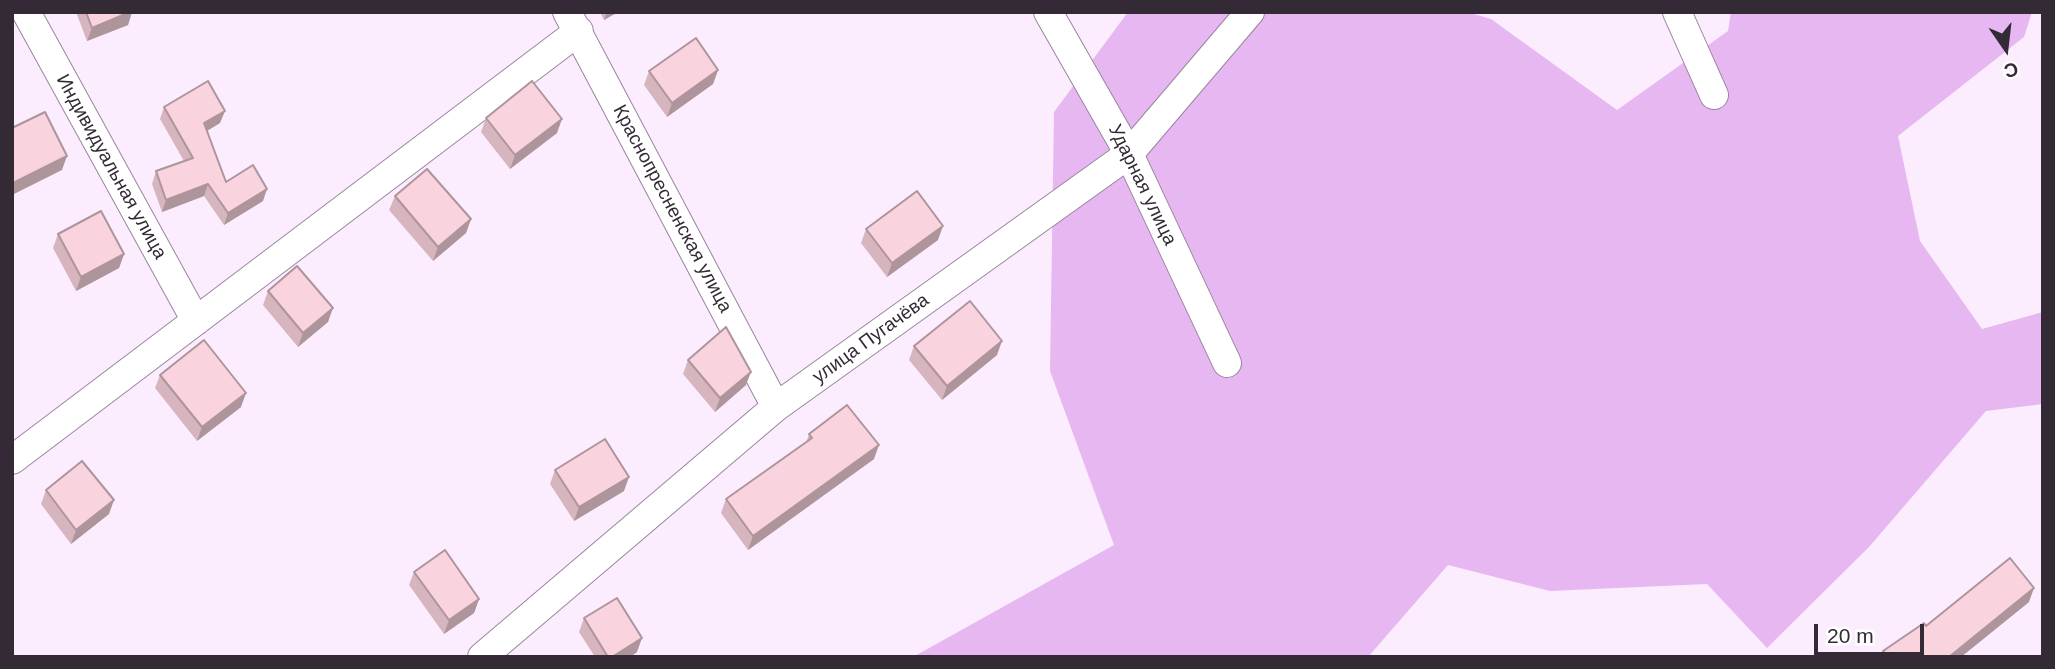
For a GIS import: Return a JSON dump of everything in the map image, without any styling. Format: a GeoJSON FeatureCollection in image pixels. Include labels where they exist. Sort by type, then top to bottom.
{"type":"FeatureCollection","features":[{"type":"Feature","properties":{"kind":"street","name":"Индивидуальная улица"},"geometry":{"type":"LineString","coordinates":[[26,12],[196,321]]}},
{"type":"Feature","properties":{"kind":"street","name":"Ударная улица"},"geometry":{"type":"LineString","coordinates":[[1048,12],[1129,154],[1227,363]]}},
{"type":"Feature","properties":{"kind":"street","name":"улица Пугачёва"},"geometry":{"type":"LineString","coordinates":[[482,657],[776,407],[1129,154],[1250,12]]}},
{"type":"Feature","properties":{"kind":"street"},"geometry":{"type":"LineString","coordinates":[[1677,12],[1714,95]]}},
{"type":"Feature","properties":{"kind":"street"},"geometry":{"type":"LineString","coordinates":[[12,460],[196,321],[573,22]]}},
{"type":"Feature","properties":{"kind":"street","name":"Краснопресненская улица"},"geometry":{"type":"LineString","coordinates":[[573,22],[776,407]]}},
{"type":"Feature","properties":{"kind":"shaded area"},"geometry":{"type":"Polygon","coordinates":[[[1128,12],[1467,12],[1491,19],[1617,110],[1728,31],[1731,12],[2032,12],[2024,37],[1898,136],[1920,241],[1982,329],[2043,312],[2043,404],[1986,411],[1869,547],[1767,648],[1707,584],[1550,591],[1448,565],[1368,657],[913,657],[1114,545],[1050,371],[1054,112],[1128,12]]]}},
{"type":"Feature","properties":{"kind":"building"},"geometry":{"type":"Polygon","coordinates":[[[86,12],[130,12],[92,28],[86,12]]]}},
{"type":"Feature","properties":{"kind":"building"},"geometry":{"type":"Polygon","coordinates":[[[696,38],[718,70],[672,103],[649,71],[696,38]]]}},
{"type":"Feature","properties":{"kind":"building"},"geometry":{"type":"Polygon","coordinates":[[[208,81],[225,111],[204,123],[226,182],[253,165],[267,189],[228,213],[208,184],[166,200],[156,171],[193,158],[164,107],[208,81]]]}},
{"type":"Feature","properties":{"kind":"building"},"geometry":{"type":"Polygon","coordinates":[[[532,81],[562,119],[515,155],[486,118],[532,81]]]}},
{"type":"Feature","properties":{"kind":"building"},"geometry":{"type":"Polygon","coordinates":[[[45,112],[67,156],[13,183],[12,128],[45,112]]]}},
{"type":"Feature","properties":{"kind":"building"},"geometry":{"type":"Polygon","coordinates":[[[427,169],[471,219],[438,247],[395,196],[427,169]]]}},
{"type":"Feature","properties":{"kind":"building"},"geometry":{"type":"Polygon","coordinates":[[[917,191],[943,226],[892,263],[866,229],[917,191]]]}},
{"type":"Feature","properties":{"kind":"building"},"geometry":{"type":"Polygon","coordinates":[[[101,211],[124,254],[81,277],[58,234],[101,211]]]}},
{"type":"Feature","properties":{"kind":"building"},"geometry":{"type":"Polygon","coordinates":[[[297,266],[333,308],[303,333],[268,291],[297,266]]]}},
{"type":"Feature","properties":{"kind":"building"},"geometry":{"type":"Polygon","coordinates":[[[970,301],[1002,341],[947,386],[914,346],[970,301]]]}},
{"type":"Feature","properties":{"kind":"building"},"geometry":{"type":"Polygon","coordinates":[[[726,327],[751,372],[720,398],[688,360],[726,327]]]}},
{"type":"Feature","properties":{"kind":"building"},"geometry":{"type":"Polygon","coordinates":[[[204,340],[246,393],[202,427],[160,375],[204,340]]]}},
{"type":"Feature","properties":{"kind":"building"},"geometry":{"type":"Polygon","coordinates":[[[847,405],[879,445],[753,536],[726,499],[812,438],[809,434],[847,405]]]}},
{"type":"Feature","properties":{"kind":"building"},"geometry":{"type":"Polygon","coordinates":[[[605,439],[629,477],[579,507],[555,470],[605,439]]]}},
{"type":"Feature","properties":{"kind":"building"},"geometry":{"type":"Polygon","coordinates":[[[82,461],[114,500],[76,530],[46,490],[82,461]]]}},
{"type":"Feature","properties":{"kind":"building"},"geometry":{"type":"Polygon","coordinates":[[[445,550],[479,599],[449,620],[414,572],[445,550]]]}},
{"type":"Feature","properties":{"kind":"building"},"geometry":{"type":"Polygon","coordinates":[[[2010,558],[2034,588],[1949,657],[1888,657],[1883,651],[1924,623],[1926,626],[2010,558]]]}},
{"type":"Feature","properties":{"kind":"building"},"geometry":{"type":"Polygon","coordinates":[[[617,598],[642,638],[608,657],[584,618],[617,598]]]}}]}
